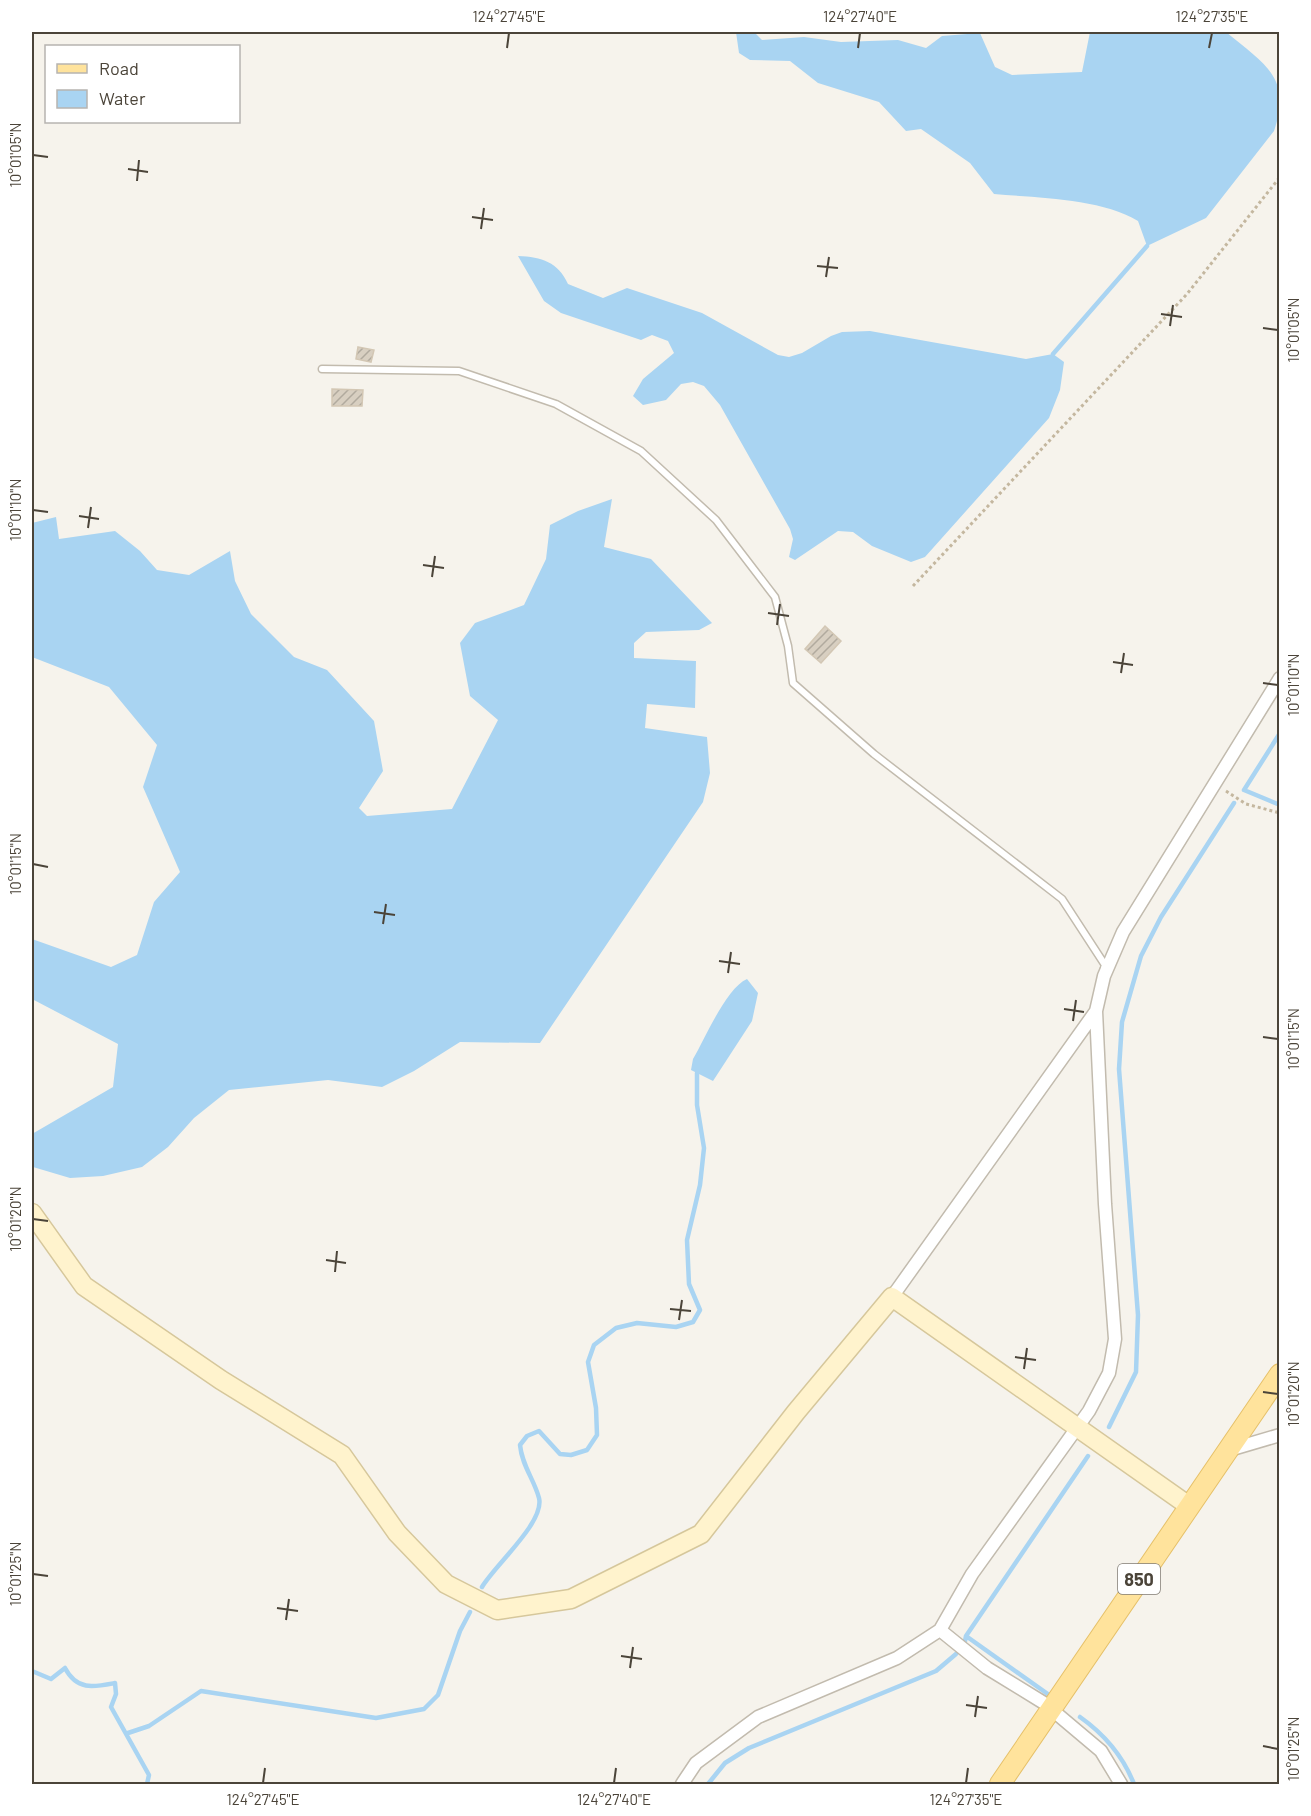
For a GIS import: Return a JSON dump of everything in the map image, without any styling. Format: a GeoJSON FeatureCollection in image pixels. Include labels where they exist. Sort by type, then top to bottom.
{"type":"FeatureCollection","features":[{"type":"Feature","properties":{"kind":"main road","name":"850"},"geometry":{"type":"LineString","coordinates":[[1000,1785],[1280,1374]]}},
{"type":"Feature","properties":{"kind":"street"},"geometry":{"type":"LineString","coordinates":[[682,1785],[696,1763],[758,1717],[897,1658],[940,1630],[972,1574],[1089,1411],[1109,1372],[1115,1339],[1105,1204],[1096,1011],[1104,976],[1123,932],[1280,678]]}},
{"type":"Feature","properties":{"kind":"street"},"geometry":{"type":"LineString","coordinates":[[32,1214],[84,1286],[221,1380],[342,1455],[397,1533],[446,1584],[497,1610],[571,1599],[701,1534],[796,1412],[892,1297],[1096,1011]]}},
{"type":"Feature","properties":{"kind":"street"},"geometry":{"type":"LineString","coordinates":[[892,1297],[1189,1506]]}},
{"type":"Feature","properties":{"kind":"street"},"geometry":{"type":"LineString","coordinates":[[1227,1451],[1280,1435]]}},
{"type":"Feature","properties":{"kind":"street"},"geometry":{"type":"LineString","coordinates":[[940,1630],[987,1668],[1044,1703],[1049,1710],[1101,1751],[1120,1785]]}},
{"type":"Feature","properties":{"kind":"lane"},"geometry":{"type":"LineString","coordinates":[[322,369],[459,371],[556,404],[641,451],[716,520],[776,597],[788,646],[793,683],[874,754],[1062,899],[1105,965],[1104,976]]}},
{"type":"Feature","properties":{"kind":"path"},"geometry":{"type":"LineString","coordinates":[[913,586],[1187,294],[1280,177]]}},
{"type":"Feature","properties":{"kind":"path"},"geometry":{"type":"LineString","coordinates":[[1214,783],[1246,804],[1280,813]]}},
{"type":"Feature","properties":{"kind":"water"},"geometry":{"type":"Polygon","coordinates":[[[736,32],[754,32],[762,40],[804,37],[841,42],[898,40],[926,48],[942,36],[980,33],[995,67],[1012,75],[1082,72],[1090,32],[1226,32],[1252,53],[1271,73],[1280,97],[1279,113],[1274,131],[1206,218],[1147,246],[1138,221],[1123,213],[1068,200],[994,194],[970,163],[921,129],[906,131],[879,102],[818,83],[790,61],[750,60],[739,53],[736,32]]]}},
{"type":"Feature","properties":{"kind":"water"},"geometry":{"type":"Polygon","coordinates":[[[518,256],[542,259],[559,270],[568,284],[603,298],[627,288],[702,313],[778,355],[789,357],[802,353],[842,332],[870,331],[1026,359],[1053,354],[1064,362],[1060,390],[1049,418],[925,557],[911,562],[872,546],[853,532],[838,531],[795,560],[789,557],[793,539],[790,529],[720,405],[704,386],[693,382],[681,384],[666,400],[643,405],[633,396],[643,379],[674,353],[668,341],[652,335],[641,340],[561,313],[544,301],[518,256]]]}},
{"type":"Feature","properties":{"kind":"water"},"geometry":{"type":"Polygon","coordinates":[[[612,499],[604,547],[651,559],[712,623],[699,630],[646,632],[634,643],[634,658],[696,661],[695,708],[647,704],[645,728],[707,737],[710,773],[703,802],[540,1043],[460,1042],[414,1071],[382,1087],[328,1080],[229,1090],[194,1118],[168,1147],[142,1167],[103,1176],[70,1178],[33,1167],[32,1134],[113,1087],[118,1044],[32,999],[32,939],[111,967],[137,955],[154,902],[180,872],[143,787],[157,745],[109,687],[32,657],[32,523],[56,517],[59,539],[115,531],[140,551],[157,570],[189,575],[230,551],[235,581],[251,614],[294,657],[327,670],[374,721],[383,771],[359,808],[367,816],[452,809],[498,720],[470,696],[460,643],[475,623],[524,605],[546,559],[550,525],[578,511],[612,499]]]}},
{"type":"Feature","properties":{"kind":"water"},"geometry":{"type":"Polygon","coordinates":[[[747,979],[758,993],[752,1021],[713,1081],[691,1070],[693,1059],[731,992],[747,979]]]}},
{"type":"Feature","properties":{"kind":"building"},"geometry":{"type":"Polygon","coordinates":[[[358,347],[374,350],[371,362],[356,359],[358,347]]]}},
{"type":"Feature","properties":{"kind":"building"},"geometry":{"type":"Polygon","coordinates":[[[332,389],[363,390],[362,406],[332,406],[332,389]]]}},
{"type":"Feature","properties":{"kind":"building"},"geometry":{"type":"Polygon","coordinates":[[[825,626],[841,641],[821,663],[805,649],[825,626]]]}},
{"type":"Feature","properties":{"kind":"waterway"},"geometry":{"type":"LineString","coordinates":[[1053,354],[1147,246]]}},
{"type":"Feature","properties":{"kind":"waterway"},"geometry":{"type":"LineString","coordinates":[[1280,733],[1244,790],[1280,805]]}},
{"type":"Feature","properties":{"kind":"waterway"},"geometry":{"type":"LineString","coordinates":[[1109,1427],[1136,1372],[1138,1315],[1119,1069],[1122,1022],[1141,956],[1161,917],[1234,803]]}},
{"type":"Feature","properties":{"kind":"waterway"},"geometry":{"type":"LineString","coordinates":[[482,1587],[527,1531],[539,1508],[539,1498],[523,1459],[520,1445],[527,1436],[539,1431],[560,1454],[571,1455],[587,1450],[597,1435],[596,1408],[588,1362],[594,1345],[616,1328],[637,1323],[676,1327],[693,1322],[700,1310],[689,1284],[687,1240],[700,1185],[704,1148],[697,1105],[697,1073]]}},
{"type":"Feature","properties":{"kind":"waterway"},"geometry":{"type":"LineString","coordinates":[[964,1646],[966,1636],[1088,1456]]}},
{"type":"Feature","properties":{"kind":"waterway"},"geometry":{"type":"LineString","coordinates":[[128,1733],[149,1726],[201,1691],[376,1718],[424,1709],[438,1695],[460,1631],[470,1612]]}},
{"type":"Feature","properties":{"kind":"waterway"},"geometry":{"type":"LineString","coordinates":[[966,1636],[1052,1697]]}},
{"type":"Feature","properties":{"kind":"waterway"},"geometry":{"type":"LineString","coordinates":[[708,1784],[725,1763],[749,1748],[936,1671],[956,1654]]}},
{"type":"Feature","properties":{"kind":"waterway"},"geometry":{"type":"LineString","coordinates":[[32,1671],[51,1679],[65,1668],[75,1681],[87,1686],[115,1683],[116,1694],[111,1707],[149,1775],[147,1784]]}},
{"type":"Feature","properties":{"kind":"waterway"},"geometry":{"type":"LineString","coordinates":[[1080,1717],[1112,1746],[1134,1784]]}}]}
